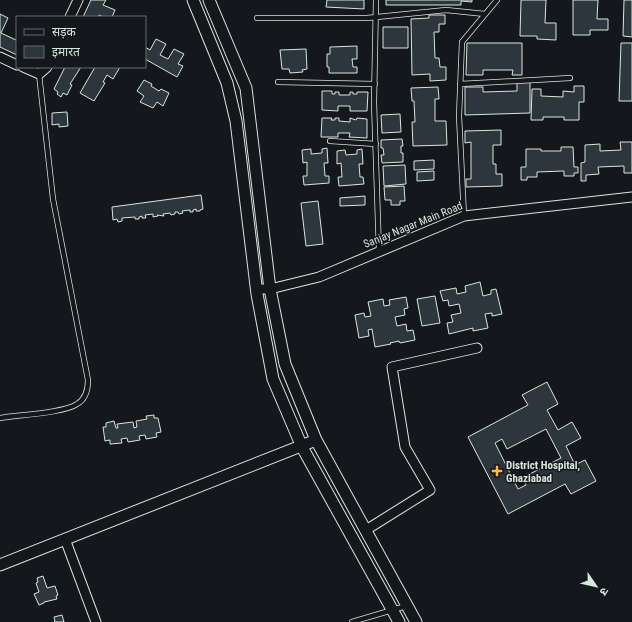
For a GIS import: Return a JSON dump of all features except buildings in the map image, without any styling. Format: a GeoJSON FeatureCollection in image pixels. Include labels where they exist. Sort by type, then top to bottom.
{"type":"FeatureCollection","features":[{"type":"Feature","properties":{"kind":"street"},"geometry":{"type":"LineString","coordinates":[[70,16],[78,0]]}},
{"type":"Feature","properties":{"kind":"street"},"geometry":{"type":"LineString","coordinates":[[193,0],[227,83],[236,121],[256,289],[273,379],[302,447],[399,622]]}},
{"type":"Feature","properties":{"kind":"street"},"geometry":{"type":"LineString","coordinates":[[209,0],[246,88],[270,289],[285,364],[316,440],[416,622]]}},
{"type":"Feature","properties":{"kind":"street"},"geometry":{"type":"LineString","coordinates":[[0,57],[16,65]]}},
{"type":"Feature","properties":{"kind":"street"},"geometry":{"type":"LineString","coordinates":[[25,68],[40,74],[46,68]]}},
{"type":"Feature","properties":{"kind":"street","name":"Sanjay Nagar Main Road"},"geometry":{"type":"LineString","coordinates":[[256,289],[270,289],[319,277],[464,216],[610,201],[632,197]]}},
{"type":"Feature","properties":{"kind":"street"},"geometry":{"type":"LineString","coordinates":[[366,530],[430,490],[405,447],[392,367],[477,348]]}},
{"type":"Feature","properties":{"kind":"street"},"geometry":{"type":"LineString","coordinates":[[0,565],[302,447],[316,440]]}},
{"type":"Feature","properties":{"kind":"street"},"geometry":{"type":"LineString","coordinates":[[65,539],[96,622]]}},
{"type":"Feature","properties":{"kind":"lane"},"geometry":{"type":"LineString","coordinates":[[376,0],[375,84],[379,252]]}},
{"type":"Feature","properties":{"kind":"lane"},"geometry":{"type":"LineString","coordinates":[[464,216],[459,116],[462,42],[497,0]]}},
{"type":"Feature","properties":{"kind":"lane"},"geometry":{"type":"LineString","coordinates":[[257,18],[367,18],[446,10],[485,14]]}},
{"type":"Feature","properties":{"kind":"lane"},"geometry":{"type":"LineString","coordinates":[[0,418],[68,409],[79,404],[88,389],[88,380],[54,199],[40,74]]}},
{"type":"Feature","properties":{"kind":"lane"},"geometry":{"type":"LineString","coordinates":[[460,84],[570,78]]}},
{"type":"Feature","properties":{"kind":"lane"},"geometry":{"type":"LineString","coordinates":[[278,82],[375,84]]}},
{"type":"Feature","properties":{"kind":"lane"},"geometry":{"type":"LineString","coordinates":[[330,141],[376,144]]}},
{"type":"Feature","properties":{"kind":"lane"},"geometry":{"type":"LineString","coordinates":[[352,622],[408,606]]}},
{"type":"Feature","properties":{"kind":"place","name":"District Hospital, Ghaziabad"},"geometry":{"type":"Point","coordinates":[497,471]}}]}
